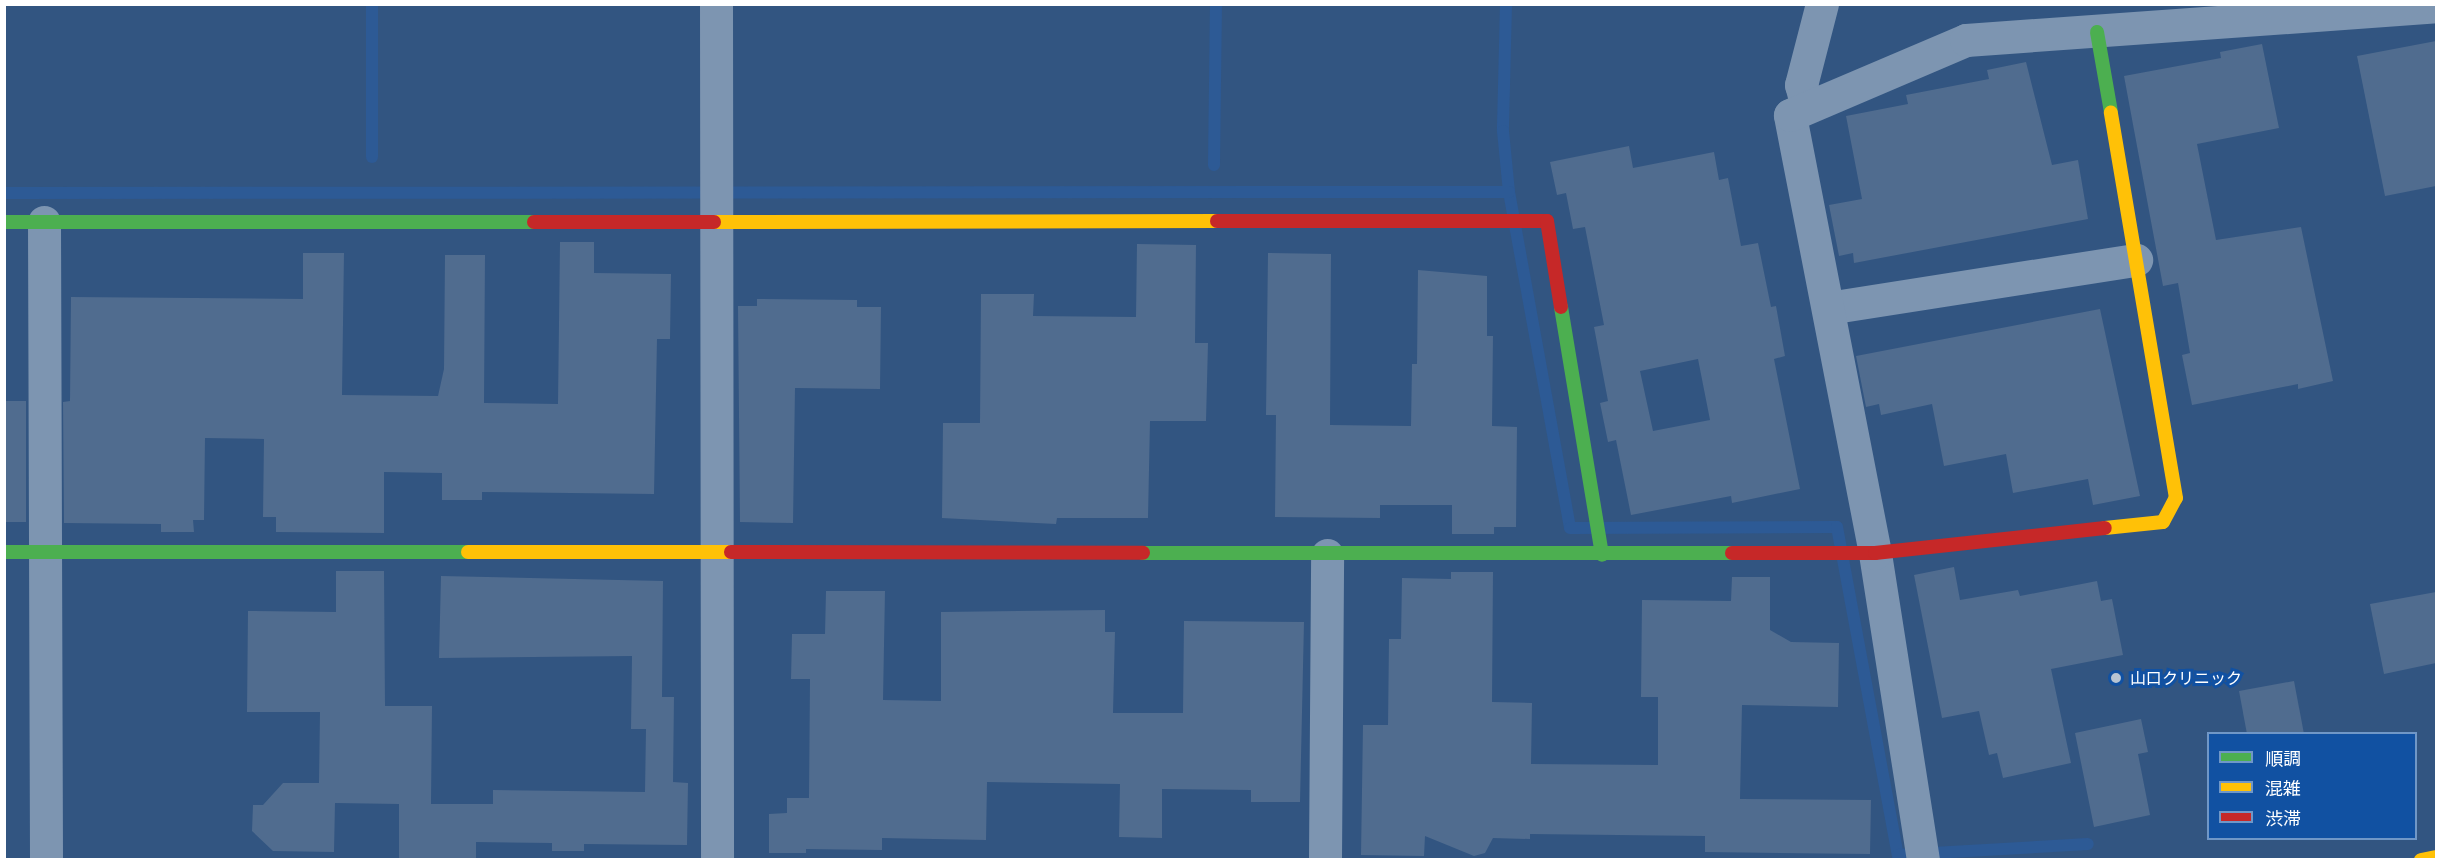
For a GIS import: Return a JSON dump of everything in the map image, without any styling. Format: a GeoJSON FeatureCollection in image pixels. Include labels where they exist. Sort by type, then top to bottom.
{"type":"FeatureCollection","features":[{"type":"Feature","properties":{"kind":"street"},"geometry":{"type":"LineString","coordinates":[[716,4],[717,860]]}},
{"type":"Feature","properties":{"kind":"street"},"geometry":{"type":"LineString","coordinates":[[1807,107],[1802,85],[1822,4]]}},
{"type":"Feature","properties":{"kind":"street"},"geometry":{"type":"LineString","coordinates":[[1921,849],[1867,553],[1828,308],[1790,115],[1966,40],[2436,6]]}},
{"type":"Feature","properties":{"kind":"street"},"geometry":{"type":"LineString","coordinates":[[4,552],[1327,555],[1602,550],[1867,553],[2163,522],[2176,498],[2097,32]]}},
{"type":"Feature","properties":{"kind":"street"},"geometry":{"type":"LineString","coordinates":[[4,222],[718,215],[1547,221],[1602,550]]}},
{"type":"Feature","properties":{"kind":"street"},"geometry":{"type":"LineString","coordinates":[[44,222],[46,860]]}},
{"type":"Feature","properties":{"kind":"street"},"geometry":{"type":"LineString","coordinates":[[1828,308],[2136,260]]}},
{"type":"Feature","properties":{"kind":"street"},"geometry":{"type":"LineString","coordinates":[[1325,860],[1327,555]]}},
{"type":"Feature","properties":{"kind":"street"},"geometry":{"type":"LineString","coordinates":[[2421,860],[2436,856]]}},
{"type":"Feature","properties":{"kind":"building"},"geometry":{"type":"Polygon","coordinates":[[[2436,41],[2436,186],[2385,196],[2357,56],[2436,41]]]}},
{"type":"Feature","properties":{"kind":"building"},"geometry":{"type":"Polygon","coordinates":[[[2262,44],[2279,128],[2197,144],[2216,240],[2301,227],[2333,381],[2298,389],[2298,384],[2192,405],[2182,355],[2190,353],[2178,283],[2163,286],[2124,76],[2221,58],[2220,52],[2262,44]]]}},
{"type":"Feature","properties":{"kind":"building"},"geometry":{"type":"Polygon","coordinates":[[[2026,62],[2052,165],[2078,160],[2088,219],[1854,263],[1853,253],[1839,256],[1829,205],[1862,199],[1846,116],[1908,104],[1906,95],[1989,79],[1987,70],[2026,62]]]}},
{"type":"Feature","properties":{"kind":"building"},"geometry":{"type":"Polygon","coordinates":[[[1629,146],[1633,168],[1714,152],[1719,180],[1728,178],[1741,246],[1758,243],[1771,307],[1776,306],[1785,356],[1774,359],[1800,489],[1732,503],[1731,496],[1631,515],[1616,440],[1608,442],[1600,403],[1608,401],[1594,327],[1604,325],[1585,227],[1573,229],[1566,193],[1557,195],[1550,162],[1629,146]],[[1698,359],[1640,371],[1653,431],[1710,420],[1698,359]]]}},
{"type":"Feature","properties":{"kind":"building"},"geometry":{"type":"Polygon","coordinates":[[[560,242],[594,242],[594,273],[671,274],[670,339],[657,339],[654,494],[482,492],[482,500],[442,500],[442,473],[384,472],[384,533],[276,532],[276,517],[263,517],[264,439],[205,438],[204,520],[193,520],[194,532],[161,532],[161,524],[64,523],[63,402],[70,401],[71,297],[303,299],[303,253],[344,253],[342,395],[438,396],[444,369],[445,255],[485,255],[484,403],[558,404],[560,242]]]}},
{"type":"Feature","properties":{"kind":"building"},"geometry":{"type":"Polygon","coordinates":[[[1137,244],[1196,245],[1195,343],[1208,343],[1206,421],[1150,421],[1148,518],[1057,518],[1056,524],[942,518],[943,423],[980,423],[981,294],[1034,294],[1033,316],[1136,317],[1137,244]]]}},
{"type":"Feature","properties":{"kind":"building"},"geometry":{"type":"Polygon","coordinates":[[[1268,253],[1331,254],[1330,425],[1411,426],[1412,364],[1417,364],[1418,270],[1487,276],[1487,336],[1493,336],[1492,426],[1517,427],[1516,527],[1494,527],[1494,534],[1452,534],[1452,505],[1380,505],[1380,518],[1275,517],[1276,415],[1266,415],[1268,253]]]}},
{"type":"Feature","properties":{"kind":"building"},"geometry":{"type":"Polygon","coordinates":[[[757,299],[857,300],[857,307],[881,307],[880,389],[795,388],[793,523],[740,522],[738,306],[757,306],[757,299]]]}},
{"type":"Feature","properties":{"kind":"building"},"geometry":{"type":"Polygon","coordinates":[[[2100,309],[2140,496],[2093,505],[2088,479],[2013,493],[2006,454],[1944,466],[1932,404],[1881,415],[1879,404],[1866,407],[1856,356],[2100,309]]]}},
{"type":"Feature","properties":{"kind":"building"},"geometry":{"type":"Polygon","coordinates":[[[4,401],[26,401],[26,522],[4,522],[4,401]]]}},
{"type":"Feature","properties":{"kind":"building"},"geometry":{"type":"Polygon","coordinates":[[[1954,567],[1960,600],[2018,590],[2020,596],[2097,581],[2101,601],[2112,599],[2123,655],[2051,669],[2071,763],[2003,778],[1997,753],[1989,755],[1979,711],[1942,718],[1914,575],[1954,567]]]}},
{"type":"Feature","properties":{"kind":"building"},"geometry":{"type":"Polygon","coordinates":[[[336,571],[384,571],[385,706],[432,706],[431,804],[493,804],[493,790],[645,792],[646,729],[631,729],[632,656],[439,658],[441,576],[663,581],[662,697],[674,697],[673,782],[688,783],[687,845],[584,844],[584,851],[552,851],[552,843],[476,842],[476,860],[399,860],[399,804],[335,803],[334,852],[273,851],[252,831],[253,805],[263,805],[283,783],[319,783],[320,712],[247,712],[248,611],[336,612],[336,571]]]}},
{"type":"Feature","properties":{"kind":"building"},"geometry":{"type":"Polygon","coordinates":[[[1451,572],[1493,572],[1492,702],[1532,703],[1531,764],[1658,765],[1658,697],[1641,697],[1642,600],[1731,601],[1732,577],[1770,577],[1770,630],[1791,642],[1839,643],[1838,707],[1742,705],[1740,799],[1871,800],[1870,854],[1705,852],[1705,836],[1530,834],[1530,839],[1493,838],[1485,853],[1474,856],[1425,836],[1424,856],[1361,855],[1363,725],[1388,725],[1389,639],[1401,639],[1402,578],[1451,579],[1451,572]]]}},
{"type":"Feature","properties":{"kind":"building"},"geometry":{"type":"Polygon","coordinates":[[[826,591],[885,591],[883,700],[941,701],[941,612],[1105,610],[1105,632],[1115,632],[1113,713],[1183,713],[1184,621],[1304,622],[1300,802],[1251,802],[1251,790],[1162,789],[1162,838],[1119,837],[1120,784],[987,782],[986,840],[882,838],[882,850],[806,849],[806,853],[769,853],[769,814],[787,813],[787,798],[809,798],[810,679],[791,679],[792,634],[825,634],[826,591]]]}},
{"type":"Feature","properties":{"kind":"building"},"geometry":{"type":"Polygon","coordinates":[[[2436,592],[2436,663],[2384,674],[2370,604],[2436,592]]]}},
{"type":"Feature","properties":{"kind":"building"},"geometry":{"type":"Polygon","coordinates":[[[2294,681],[2304,732],[2247,732],[2239,691],[2294,681]]]}},
{"type":"Feature","properties":{"kind":"building"},"geometry":{"type":"Polygon","coordinates":[[[2141,719],[2148,752],[2138,754],[2150,815],[2094,827],[2075,733],[2141,719]]]}},
{"type":"Feature","properties":{"kind":"waterway"},"geometry":{"type":"LineString","coordinates":[[372,4],[372,157]]}},
{"type":"Feature","properties":{"kind":"waterway"},"geometry":{"type":"LineString","coordinates":[[1214,165],[1216,4]]}},
{"type":"Feature","properties":{"kind":"waterway"},"geometry":{"type":"LineString","coordinates":[[1506,4],[1503,131],[1509,192],[1570,528],[1837,527],[1898,855],[2088,844]]}},
{"type":"Feature","properties":{"kind":"waterway"},"geometry":{"type":"LineString","coordinates":[[4,193],[1509,192]]}},
{"type":"Feature","properties":{"kind":"traffic: fast"},"geometry":{"type":"LineString","coordinates":[[2097,32],[2111,112]]}},
{"type":"Feature","properties":{"kind":"traffic: fast"},"geometry":{"type":"LineString","coordinates":[[4,222],[534,222]]}},
{"type":"Feature","properties":{"kind":"traffic: fast"},"geometry":{"type":"LineString","coordinates":[[1561,307],[1602,555]]}},
{"type":"Feature","properties":{"kind":"traffic: fast"},"geometry":{"type":"LineString","coordinates":[[4,552],[468,552]]}},
{"type":"Feature","properties":{"kind":"traffic: fast"},"geometry":{"type":"LineString","coordinates":[[1143,553],[1732,553]]}},
{"type":"Feature","properties":{"kind":"traffic: slow"},"geometry":{"type":"LineString","coordinates":[[2105,528],[2163,522],[2176,498],[2111,112]]}},
{"type":"Feature","properties":{"kind":"traffic: slow"},"geometry":{"type":"LineString","coordinates":[[714,222],[1217,221]]}},
{"type":"Feature","properties":{"kind":"traffic: slow"},"geometry":{"type":"LineString","coordinates":[[468,552],[731,552]]}},
{"type":"Feature","properties":{"kind":"traffic: slow"},"geometry":{"type":"LineString","coordinates":[[2421,860],[2436,857]]}},
{"type":"Feature","properties":{"kind":"traffic: jam"},"geometry":{"type":"LineString","coordinates":[[1217,221],[1547,221],[1561,307]]}},
{"type":"Feature","properties":{"kind":"traffic: jam"},"geometry":{"type":"LineString","coordinates":[[534,222],[714,222]]}},
{"type":"Feature","properties":{"kind":"traffic: jam"},"geometry":{"type":"LineString","coordinates":[[1732,553],[1875,553],[2105,528]]}},
{"type":"Feature","properties":{"kind":"traffic: jam"},"geometry":{"type":"LineString","coordinates":[[731,552],[1143,553]]}},
{"type":"Feature","properties":{"kind":"place","name":"山口クリニック"},"geometry":{"type":"Point","coordinates":[2116,678]}}]}
